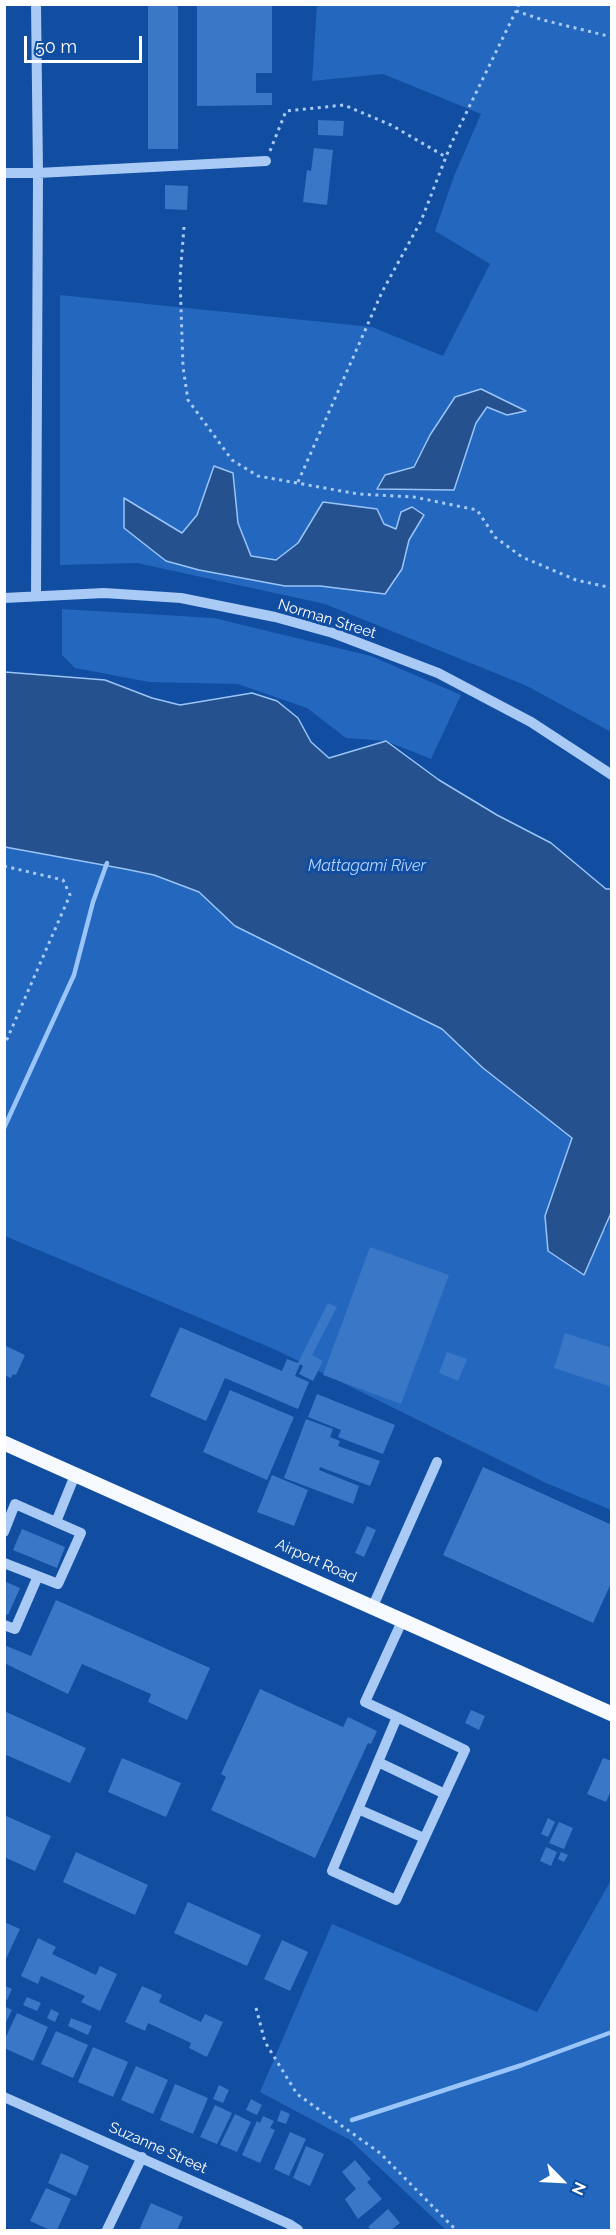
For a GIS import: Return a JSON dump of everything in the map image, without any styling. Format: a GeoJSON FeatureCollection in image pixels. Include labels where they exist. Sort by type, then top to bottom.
{"type":"FeatureCollection","features":[{"type":"Feature","properties":{"kind":"main road","name":"Airport Road"},"geometry":{"type":"LineString","coordinates":[[5,1443],[612,1714]]}},
{"type":"Feature","properties":{"kind":"street"},"geometry":{"type":"LineString","coordinates":[[36,4],[38,173],[36,596]]}},
{"type":"Feature","properties":{"kind":"street"},"geometry":{"type":"LineString","coordinates":[[4,173],[266,161]]}},
{"type":"Feature","properties":{"kind":"street","name":"Norman Street"},"geometry":{"type":"LineString","coordinates":[[4,598],[104,593],[181,598],[275,617],[333,633],[438,673],[531,722],[612,775]]}},
{"type":"Feature","properties":{"kind":"street"},"geometry":{"type":"LineString","coordinates":[[373,1606],[436,1462]]}},
{"type":"Feature","properties":{"kind":"street"},"geometry":{"type":"LineString","coordinates":[[56,1522],[75,1475]]}},
{"type":"Feature","properties":{"kind":"street"},"geometry":{"type":"LineString","coordinates":[[4,1532],[15,1504],[81,1533],[58,1584],[4,1563]]}},
{"type":"Feature","properties":{"kind":"street"},"geometry":{"type":"LineString","coordinates":[[4,1625],[15,1629],[38,1576]]}},
{"type":"Feature","properties":{"kind":"street"},"geometry":{"type":"LineString","coordinates":[[397,1718],[332,1871],[396,1900],[465,1749],[365,1702],[403,1619]]}},
{"type":"Feature","properties":{"kind":"street"},"geometry":{"type":"LineString","coordinates":[[378,1762],[445,1794]]}},
{"type":"Feature","properties":{"kind":"street"},"geometry":{"type":"LineString","coordinates":[[358,1809],[424,1838]]}},
{"type":"Feature","properties":{"kind":"street","name":"Suzanne Street"},"geometry":{"type":"LineString","coordinates":[[4,2097],[142,2157],[289,2224],[297,2230]]}},
{"type":"Feature","properties":{"kind":"street"},"geometry":{"type":"LineString","coordinates":[[106,2230],[142,2157]]}},
{"type":"Feature","properties":{"kind":"path"},"geometry":{"type":"LineString","coordinates":[[297,483],[382,292],[421,220],[446,157],[519,4]]}},
{"type":"Feature","properties":{"kind":"path"},"geometry":{"type":"LineString","coordinates":[[516,11],[612,37]]}},
{"type":"Feature","properties":{"kind":"path"},"geometry":{"type":"LineString","coordinates":[[266,161],[286,111],[344,105],[391,125],[446,157]]}},
{"type":"Feature","properties":{"kind":"path"},"geometry":{"type":"LineString","coordinates":[[184,227],[180,278],[183,367],[188,400],[231,460],[258,476],[358,494],[414,497],[477,510],[495,537],[522,557],[576,580],[612,588]]}},
{"type":"Feature","properties":{"kind":"path"},"geometry":{"type":"LineString","coordinates":[[4,866],[63,880],[70,895],[4,1046]]}},
{"type":"Feature","properties":{"kind":"path"},"geometry":{"type":"LineString","coordinates":[[256,2008],[265,2042],[297,2094],[380,2153],[456,2230]]}},
{"type":"Feature","properties":{"kind":"shaded area"},"geometry":{"type":"Polygon","coordinates":[[[317,5],[611,5],[611,732],[527,686],[325,604],[137,563],[60,565],[60,295],[372,327],[443,356],[490,264],[435,231],[454,176],[481,114],[383,74],[312,81],[317,5]]]}},
{"type":"Feature","properties":{"kind":"shaded area"},"geometry":{"type":"Polygon","coordinates":[[[62,609],[214,618],[371,656],[461,695],[431,759],[386,741],[346,738],[307,708],[238,684],[149,682],[75,668],[62,655],[62,609]]]}},
{"type":"Feature","properties":{"kind":"shaded area"},"geometry":{"type":"Polygon","coordinates":[[[4,847],[154,875],[199,892],[235,926],[442,1029],[483,1068],[572,1138],[545,1216],[606,1230],[611,1213],[611,1510],[546,1483],[276,1350],[5,1236],[4,847]]]}},
{"type":"Feature","properties":{"kind":"shaded area"},"geometry":{"type":"Polygon","coordinates":[[[611,1880],[611,2230],[446,2230],[350,2140],[260,2092],[332,1924],[537,2012],[611,1880]]]}},
{"type":"Feature","properties":{"kind":"water"},"geometry":{"type":"Polygon","coordinates":[[[481,389],[526,411],[507,415],[487,407],[476,423],[454,490],[377,489],[385,475],[414,467],[430,435],[455,397],[481,389]]]}},
{"type":"Feature","properties":{"kind":"water"},"geometry":{"type":"Polygon","coordinates":[[[214,466],[233,473],[238,523],[251,556],[276,560],[298,543],[323,502],[377,509],[384,524],[396,529],[401,512],[412,507],[424,515],[409,540],[402,569],[385,594],[320,586],[285,586],[199,570],[166,561],[124,528],[124,498],[182,533],[197,515],[214,466]]]}},
{"type":"Feature","properties":{"kind":"water","name":"Mattagami River"},"geometry":{"type":"Polygon","coordinates":[[[5,672],[105,680],[152,698],[180,705],[252,693],[277,701],[298,718],[311,742],[329,758],[386,741],[439,780],[497,815],[551,843],[606,889],[611,889],[611,1213],[584,1275],[548,1251],[545,1216],[572,1138],[483,1068],[442,1029],[235,926],[199,892],[154,875],[5,847],[5,672]]]}},
{"type":"Feature","properties":{"kind":"building"},"geometry":{"type":"Polygon","coordinates":[[[148,4],[178,4],[178,149],[148,149],[148,4]]]}},
{"type":"Feature","properties":{"kind":"building"},"geometry":{"type":"Polygon","coordinates":[[[197,4],[272,4],[272,73],[256,73],[256,93],[272,93],[272,105],[197,106],[197,4]]]}},
{"type":"Feature","properties":{"kind":"building"},"geometry":{"type":"Polygon","coordinates":[[[318,120],[344,121],[343,136],[318,135],[318,120]]]}},
{"type":"Feature","properties":{"kind":"building"},"geometry":{"type":"Polygon","coordinates":[[[314,148],[333,150],[327,205],[303,202],[307,170],[311,171],[314,148]]]}},
{"type":"Feature","properties":{"kind":"building"},"geometry":{"type":"Polygon","coordinates":[[[165,185],[188,186],[187,210],[165,209],[165,185]]]}},
{"type":"Feature","properties":{"kind":"building"},"geometry":{"type":"Polygon","coordinates":[[[370,1247],[449,1275],[401,1404],[323,1375],[370,1247]]]}},
{"type":"Feature","properties":{"kind":"building"},"geometry":{"type":"Polygon","coordinates":[[[328,1303],[337,1307],[312,1355],[323,1361],[313,1381],[299,1374],[303,1366],[300,1364],[295,1376],[309,1382],[298,1409],[225,1378],[206,1421],[150,1396],[180,1327],[282,1371],[287,1359],[298,1363],[328,1303]]]}},
{"type":"Feature","properties":{"kind":"building"},"geometry":{"type":"Polygon","coordinates":[[[565,1333],[612,1348],[612,1387],[554,1368],[565,1333]]]}},
{"type":"Feature","properties":{"kind":"building"},"geometry":{"type":"Polygon","coordinates":[[[4,1345],[25,1355],[16,1375],[13,1374],[11,1378],[4,1375],[4,1345]]]}},
{"type":"Feature","properties":{"kind":"building"},"geometry":{"type":"Polygon","coordinates":[[[447,1352],[467,1359],[458,1381],[439,1373],[447,1352]]]}},
{"type":"Feature","properties":{"kind":"building"},"geometry":{"type":"Polygon","coordinates":[[[230,1390],[294,1417],[267,1480],[203,1452],[230,1390]]]}},
{"type":"Feature","properties":{"kind":"building"},"geometry":{"type":"Polygon","coordinates":[[[317,1394],[395,1425],[383,1454],[338,1437],[341,1430],[308,1417],[317,1394]]]}},
{"type":"Feature","properties":{"kind":"building"},"geometry":{"type":"Polygon","coordinates":[[[306,1419],[333,1429],[330,1437],[340,1441],[338,1446],[380,1461],[370,1486],[320,1467],[319,1470],[359,1486],[353,1504],[284,1478],[306,1419]]]}},
{"type":"Feature","properties":{"kind":"building"},"geometry":{"type":"Polygon","coordinates":[[[483,1467],[612,1525],[612,1581],[593,1623],[443,1555],[483,1467]]]}},
{"type":"Feature","properties":{"kind":"building"},"geometry":{"type":"Polygon","coordinates":[[[272,1475],[308,1490],[294,1526],[257,1512],[272,1475]]]}},
{"type":"Feature","properties":{"kind":"building"},"geometry":{"type":"Polygon","coordinates":[[[367,1526],[376,1530],[364,1557],[355,1553],[367,1526]]]}},
{"type":"Feature","properties":{"kind":"building"},"geometry":{"type":"Polygon","coordinates":[[[22,1529],[65,1547],[57,1568],[13,1550],[22,1529]]]}},
{"type":"Feature","properties":{"kind":"building"},"geometry":{"type":"Polygon","coordinates":[[[4,1581],[20,1588],[8,1615],[4,1613],[4,1581]]]}},
{"type":"Feature","properties":{"kind":"building"},"geometry":{"type":"Polygon","coordinates":[[[56,1600],[210,1668],[187,1720],[148,1702],[151,1694],[82,1664],[68,1694],[4,1663],[4,1645],[31,1656],[56,1600]]]}},
{"type":"Feature","properties":{"kind":"building"},"geometry":{"type":"Polygon","coordinates":[[[260,1689],[343,1727],[348,1717],[377,1731],[371,1744],[368,1743],[315,1858],[211,1810],[226,1777],[221,1774],[260,1689]]]}},
{"type":"Feature","properties":{"kind":"building"},"geometry":{"type":"Polygon","coordinates":[[[471,1710],[485,1716],[479,1730],[465,1723],[471,1710]]]}},
{"type":"Feature","properties":{"kind":"building"},"geometry":{"type":"Polygon","coordinates":[[[4,1711],[86,1748],[70,1783],[4,1754],[4,1711]]]}},
{"type":"Feature","properties":{"kind":"building"},"geometry":{"type":"Polygon","coordinates":[[[122,1758],[181,1783],[166,1817],[108,1792],[122,1758]]]}},
{"type":"Feature","properties":{"kind":"building"},"geometry":{"type":"Polygon","coordinates":[[[603,1758],[612,1761],[612,1789],[606,1802],[587,1794],[603,1758]]]}},
{"type":"Feature","properties":{"kind":"building"},"geometry":{"type":"Polygon","coordinates":[[[4,1815],[51,1836],[35,1871],[4,1857],[4,1815]]]}},
{"type":"Feature","properties":{"kind":"building"},"geometry":{"type":"Polygon","coordinates":[[[548,1818],[555,1822],[548,1837],[541,1834],[548,1818]]]}},
{"type":"Feature","properties":{"kind":"building"},"geometry":{"type":"Polygon","coordinates":[[[559,1822],[573,1828],[564,1849],[549,1843],[559,1822]]]}},
{"type":"Feature","properties":{"kind":"building"},"geometry":{"type":"Polygon","coordinates":[[[546,1847],[557,1852],[551,1866],[540,1861],[546,1847]]]}},
{"type":"Feature","properties":{"kind":"building"},"geometry":{"type":"Polygon","coordinates":[[[76,1852],[148,1885],[135,1915],[63,1882],[76,1852]]]}},
{"type":"Feature","properties":{"kind":"building"},"geometry":{"type":"Polygon","coordinates":[[[561,1852],[568,1855],[564,1862],[558,1859],[561,1852]]]}},
{"type":"Feature","properties":{"kind":"building"},"geometry":{"type":"Polygon","coordinates":[[[188,1902],[261,1935],[247,1966],[174,1933],[188,1902]]]}},
{"type":"Feature","properties":{"kind":"building"},"geometry":{"type":"Polygon","coordinates":[[[4,1922],[20,1929],[4,1963],[4,1922]]]}},
{"type":"Feature","properties":{"kind":"building"},"geometry":{"type":"Polygon","coordinates":[[[38,1938],[56,1947],[52,1954],[96,1975],[100,1966],[117,1974],[100,2011],[81,2002],[85,1996],[41,1976],[38,1984],[21,1976],[38,1938]]]}},
{"type":"Feature","properties":{"kind":"building"},"geometry":{"type":"Polygon","coordinates":[[[282,1940],[308,1952],[290,1991],[264,1979],[282,1940]]]}},
{"type":"Feature","properties":{"kind":"building"},"geometry":{"type":"Polygon","coordinates":[[[5,1986],[12,1989],[7,2000],[5,1999],[5,1986]]]}},
{"type":"Feature","properties":{"kind":"building"},"geometry":{"type":"Polygon","coordinates":[[[142,1986],[162,1995],[159,2002],[201,2022],[205,2014],[223,2022],[207,2057],[189,2048],[191,2043],[148,2023],[145,2031],[125,2022],[142,1986]]]}},
{"type":"Feature","properties":{"kind":"building"},"geometry":{"type":"Polygon","coordinates":[[[27,1997],[41,2003],[37,2011],[23,2005],[27,1997]]]}},
{"type":"Feature","properties":{"kind":"building"},"geometry":{"type":"Polygon","coordinates":[[[4,2006],[12,2010],[4,2026],[4,2006]]]}},
{"type":"Feature","properties":{"kind":"building"},"geometry":{"type":"Polygon","coordinates":[[[51,2009],[59,2013],[55,2022],[47,2018],[51,2009]]]}},
{"type":"Feature","properties":{"kind":"building"},"geometry":{"type":"Polygon","coordinates":[[[17,2013],[48,2027],[33,2061],[4,2048],[4,2041],[17,2013]]]}},
{"type":"Feature","properties":{"kind":"building"},"geometry":{"type":"Polygon","coordinates":[[[71,2018],[92,2026],[88,2035],[68,2026],[71,2018]]]}},
{"type":"Feature","properties":{"kind":"building"},"geometry":{"type":"Polygon","coordinates":[[[56,2031],[88,2045],[73,2078],[41,2064],[56,2031]]]}},
{"type":"Feature","properties":{"kind":"building"},"geometry":{"type":"Polygon","coordinates":[[[93,2047],[128,2062],[113,2097],[78,2082],[93,2047]]]}},
{"type":"Feature","properties":{"kind":"building"},"geometry":{"type":"Polygon","coordinates":[[[136,2066],[168,2080],[153,2114],[121,2100],[136,2066]]]}},
{"type":"Feature","properties":{"kind":"building"},"geometry":{"type":"Polygon","coordinates":[[[175,2084],[208,2098],[193,2134],[160,2120],[175,2084]]]}},
{"type":"Feature","properties":{"kind":"building"},"geometry":{"type":"Polygon","coordinates":[[[219,2085],[229,2090],[223,2103],[213,2099],[219,2085]]]}},
{"type":"Feature","properties":{"kind":"building"},"geometry":{"type":"Polygon","coordinates":[[[251,2099],[262,2105],[257,2115],[246,2110],[251,2099]]]}},
{"type":"Feature","properties":{"kind":"building"},"geometry":{"type":"Polygon","coordinates":[[[215,2105],[232,2113],[217,2144],[200,2137],[215,2105]]]}},
{"type":"Feature","properties":{"kind":"building"},"geometry":{"type":"Polygon","coordinates":[[[281,2110],[290,2114],[286,2124],[277,2121],[281,2110]]]}},
{"type":"Feature","properties":{"kind":"building"},"geometry":{"type":"Polygon","coordinates":[[[235,2114],[251,2122],[237,2152],[220,2145],[235,2114]]]}},
{"type":"Feature","properties":{"kind":"building"},"geometry":{"type":"Polygon","coordinates":[[[263,2116],[274,2121],[270,2128],[275,2130],[260,2163],[242,2155],[257,2121],[260,2123],[263,2116]]]}},
{"type":"Feature","properties":{"kind":"building"},"geometry":{"type":"Polygon","coordinates":[[[290,2132],[306,2139],[289,2176],[274,2169],[290,2132]]]}},
{"type":"Feature","properties":{"kind":"building"},"geometry":{"type":"Polygon","coordinates":[[[306,2146],[324,2154],[310,2186],[293,2178],[306,2146]]]}},
{"type":"Feature","properties":{"kind":"building"},"geometry":{"type":"Polygon","coordinates":[[[61,2153],[89,2166],[76,2196],[48,2183],[61,2153]]]}},
{"type":"Feature","properties":{"kind":"building"},"geometry":{"type":"Polygon","coordinates":[[[355,2160],[371,2179],[367,2182],[382,2199],[358,2219],[345,2199],[356,2189],[342,2172],[355,2160]]]}},
{"type":"Feature","properties":{"kind":"building"},"geometry":{"type":"Polygon","coordinates":[[[46,2188],[71,2199],[57,2230],[50,2230],[30,2221],[46,2188]]]}},
{"type":"Feature","properties":{"kind":"building"},"geometry":{"type":"Polygon","coordinates":[[[151,2203],[183,2217],[177,2230],[139,2230],[151,2203]]]}},
{"type":"Feature","properties":{"kind":"building"},"geometry":{"type":"Polygon","coordinates":[[[388,2209],[400,2223],[391,2230],[372,2230],[368,2227],[388,2209]]]}},
{"type":"Feature","properties":{"kind":"waterway"},"geometry":{"type":"LineString","coordinates":[[4,1128],[74,975],[93,902],[107,863]]}},
{"type":"Feature","properties":{"kind":"waterway"},"geometry":{"type":"LineString","coordinates":[[352,2120],[522,2065],[612,2032]]}}]}
